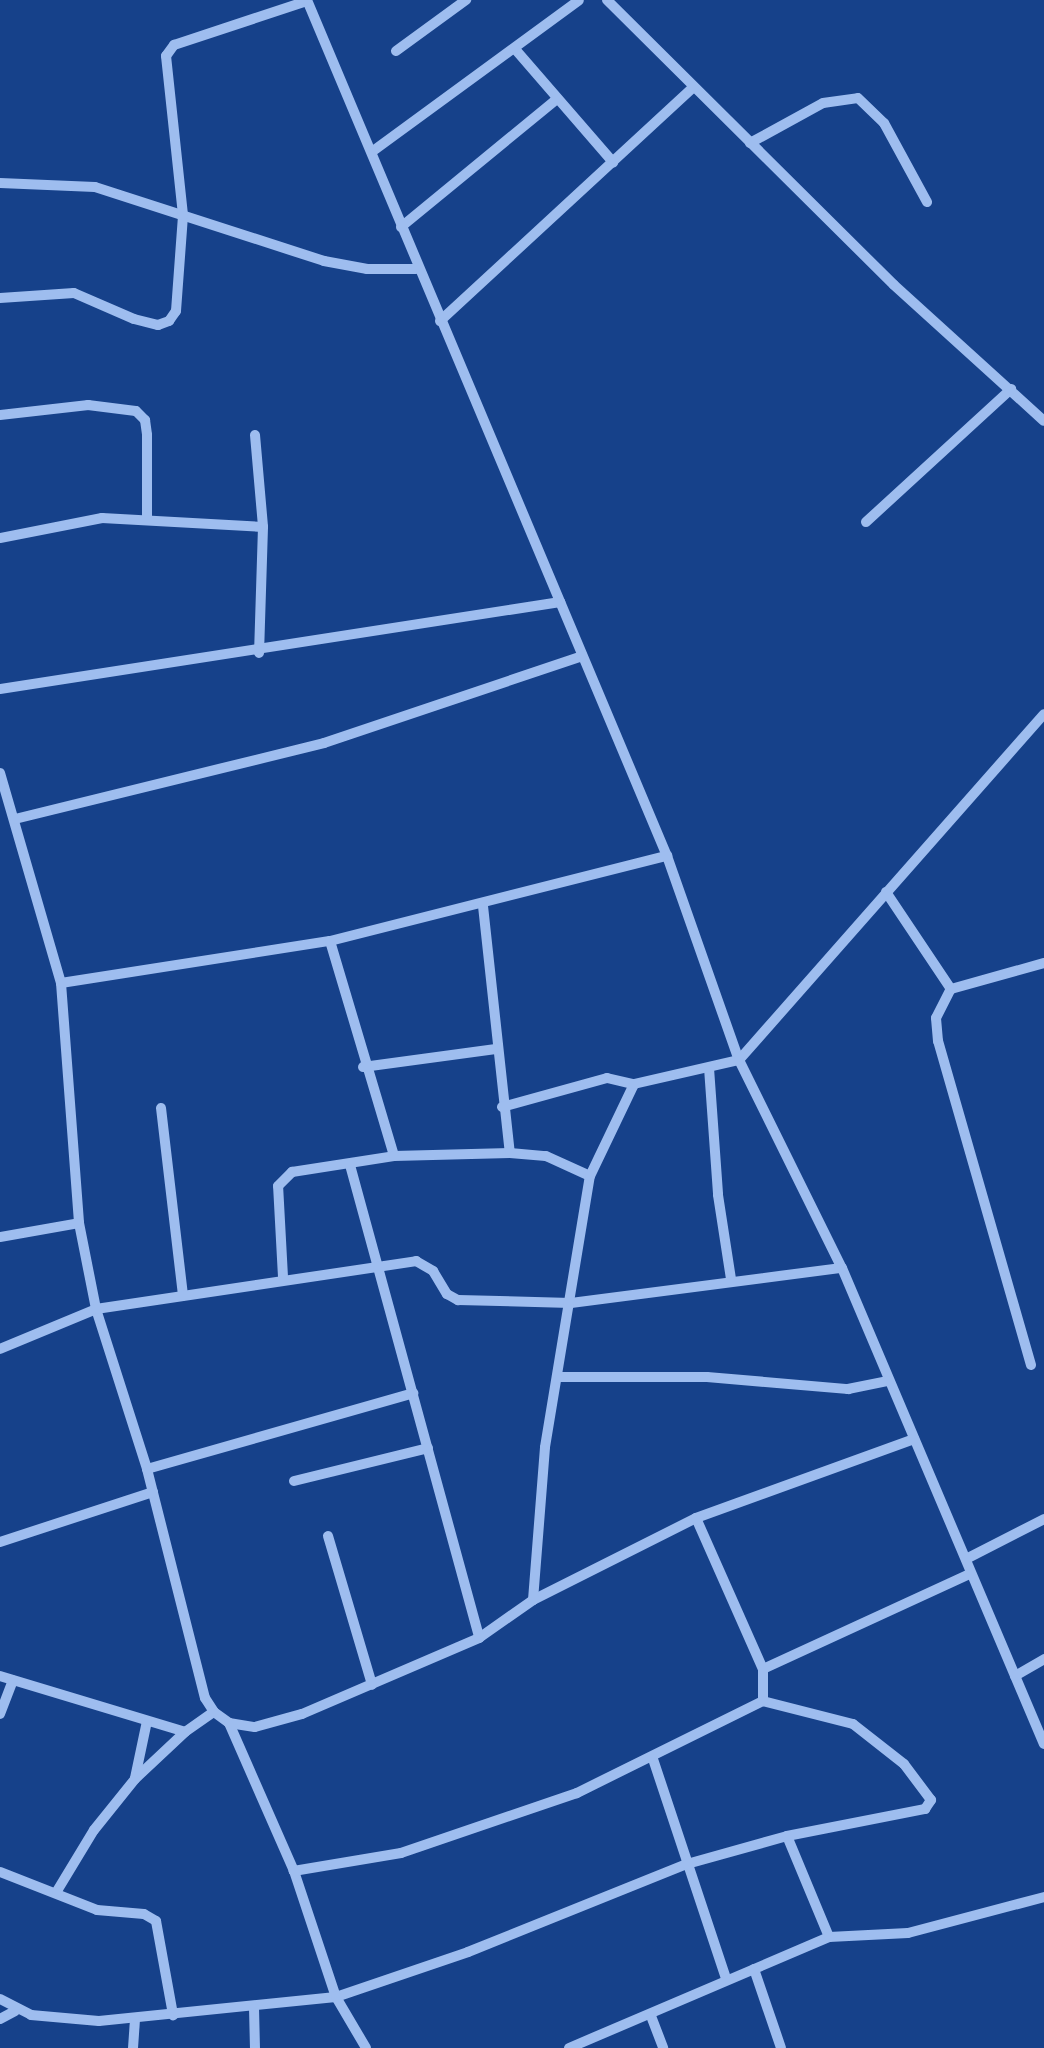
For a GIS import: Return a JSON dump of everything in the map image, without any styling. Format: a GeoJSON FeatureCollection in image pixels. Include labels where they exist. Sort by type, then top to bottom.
{"type":"FeatureCollection","features":[{"type":"Feature","properties":{"kind":"street"},"geometry":{"type":"LineString","coordinates":[[0,298],[74,293],[134,319],[158,325],[169,321],[176,311],[183,215],[169,49],[307,0],[373,151],[416,268],[667,856],[739,1060],[842,1268],[888,1381],[966,1559],[970,1574],[1044,1743]]}},
{"type":"Feature","properties":{"kind":"street"},"geometry":{"type":"LineString","coordinates":[[396,51],[466,0]]}},
{"type":"Feature","properties":{"kind":"street"},"geometry":{"type":"LineString","coordinates":[[373,151],[579,0]]}},
{"type":"Feature","properties":{"kind":"street"},"geometry":{"type":"LineString","coordinates":[[607,0],[894,285],[1044,421]]}},
{"type":"Feature","properties":{"kind":"street"},"geometry":{"type":"LineString","coordinates":[[515,49],[613,162]]}},
{"type":"Feature","properties":{"kind":"street"},"geometry":{"type":"LineString","coordinates":[[440,321],[694,87]]}},
{"type":"Feature","properties":{"kind":"street"},"geometry":{"type":"LineString","coordinates":[[750,143],[823,104],[858,98],[884,123],[927,202]]}},
{"type":"Feature","properties":{"kind":"street"},"geometry":{"type":"LineString","coordinates":[[401,227],[557,99]]}},
{"type":"Feature","properties":{"kind":"street"},"geometry":{"type":"LineString","coordinates":[[0,183],[95,188],[324,261],[367,269],[416,268]]}},
{"type":"Feature","properties":{"kind":"street"},"geometry":{"type":"LineString","coordinates":[[866,522],[1011,389]]}},
{"type":"Feature","properties":{"kind":"street"},"geometry":{"type":"LineString","coordinates":[[0,415],[88,405],[136,411],[145,420],[147,435],[147,518]]}},
{"type":"Feature","properties":{"kind":"street"},"geometry":{"type":"LineString","coordinates":[[255,435],[263,526],[259,653]]}},
{"type":"Feature","properties":{"kind":"street"},"geometry":{"type":"LineString","coordinates":[[0,538],[102,518],[147,518],[199,526],[263,526]]}},
{"type":"Feature","properties":{"kind":"street"},"geometry":{"type":"LineString","coordinates":[[0,689],[259,653],[560,602]]}},
{"type":"Feature","properties":{"kind":"street"},"geometry":{"type":"LineString","coordinates":[[15,819],[324,743],[582,656]]}},
{"type":"Feature","properties":{"kind":"street"},"geometry":{"type":"LineString","coordinates":[[502,1107],[607,1078],[634,1083],[739,1060],[1044,714]]}},
{"type":"Feature","properties":{"kind":"street"},"geometry":{"type":"LineString","coordinates":[[0,773],[61,983],[80,1223],[96,1309],[147,1469],[205,1698],[214,1712],[229,1723],[255,1727],[372,1685],[479,1638],[533,1600],[696,1518],[914,1439]]}},
{"type":"Feature","properties":{"kind":"street"},"geometry":{"type":"LineString","coordinates":[[61,983],[330,941],[483,906],[667,856]]}},
{"type":"Feature","properties":{"kind":"street"},"geometry":{"type":"LineString","coordinates":[[886,892],[951,988]]}},
{"type":"Feature","properties":{"kind":"street"},"geometry":{"type":"LineString","coordinates":[[483,906],[502,1107],[510,1153]]}},
{"type":"Feature","properties":{"kind":"street"},"geometry":{"type":"LineString","coordinates":[[330,941],[363,1067],[394,1156]]}},
{"type":"Feature","properties":{"kind":"street"},"geometry":{"type":"LineString","coordinates":[[1031,1365],[938,1041],[936,1018],[951,988],[1044,963]]}},
{"type":"Feature","properties":{"kind":"street"},"geometry":{"type":"LineString","coordinates":[[363,1067],[496,1049]]}},
{"type":"Feature","properties":{"kind":"street"},"geometry":{"type":"LineString","coordinates":[[709,1068],[719,1205],[731,1279]]}},
{"type":"Feature","properties":{"kind":"street"},"geometry":{"type":"LineString","coordinates":[[533,1600],[545,1447],[571,1303],[590,1176],[634,1083]]}},
{"type":"Feature","properties":{"kind":"street"},"geometry":{"type":"LineString","coordinates":[[161,1108],[183,1296]]}},
{"type":"Feature","properties":{"kind":"street"},"geometry":{"type":"LineString","coordinates":[[282,1277],[278,1186],[282,1177],[394,1156],[510,1153],[546,1156],[590,1176]]}},
{"type":"Feature","properties":{"kind":"street"},"geometry":{"type":"LineString","coordinates":[[350,1165],[479,1638]]}},
{"type":"Feature","properties":{"kind":"street"},"geometry":{"type":"LineString","coordinates":[[0,1237],[80,1223]]}},
{"type":"Feature","properties":{"kind":"street"},"geometry":{"type":"LineString","coordinates":[[0,1350],[96,1309],[183,1296],[282,1277],[377,1267],[425,1264],[458,1300],[571,1303],[731,1279],[842,1268]]}},
{"type":"Feature","properties":{"kind":"street"},"geometry":{"type":"LineString","coordinates":[[557,1377],[707,1377],[848,1389],[888,1381]]}},
{"type":"Feature","properties":{"kind":"street"},"geometry":{"type":"LineString","coordinates":[[147,1469],[413,1393]]}},
{"type":"Feature","properties":{"kind":"street"},"geometry":{"type":"LineString","coordinates":[[294,1481],[428,1448]]}},
{"type":"Feature","properties":{"kind":"street"},"geometry":{"type":"LineString","coordinates":[[0,1542],[153,1492]]}},
{"type":"Feature","properties":{"kind":"street"},"geometry":{"type":"LineString","coordinates":[[696,1518],[763,1669],[763,1701]]}},
{"type":"Feature","properties":{"kind":"street"},"geometry":{"type":"LineString","coordinates":[[966,1559],[1044,1519]]}},
{"type":"Feature","properties":{"kind":"street"},"geometry":{"type":"LineString","coordinates":[[328,1536],[372,1685]]}},
{"type":"Feature","properties":{"kind":"street"},"geometry":{"type":"LineString","coordinates":[[763,1669],[970,1574]]}},
{"type":"Feature","properties":{"kind":"street"},"geometry":{"type":"LineString","coordinates":[[1015,1676],[1044,1659]]}},
{"type":"Feature","properties":{"kind":"street"},"geometry":{"type":"LineString","coordinates":[[0,1676],[184,1732]]}},
{"type":"Feature","properties":{"kind":"street"},"geometry":{"type":"LineString","coordinates":[[0,1714],[13,1680]]}},
{"type":"Feature","properties":{"kind":"street"},"geometry":{"type":"LineString","coordinates":[[0,1999],[15,2011],[55,2020],[173,2015],[254,2008],[336,1997],[468,1952],[687,1864],[787,1836],[925,1809],[931,1800],[887,1748],[853,1724],[763,1701],[653,1759],[577,1793],[401,1853],[294,1871]]}},
{"type":"Feature","properties":{"kind":"street"},"geometry":{"type":"LineString","coordinates":[[57,1891],[94,1830],[135,1779],[184,1732],[214,1712]]}},
{"type":"Feature","properties":{"kind":"street"},"geometry":{"type":"LineString","coordinates":[[135,1779],[147,1721]]}},
{"type":"Feature","properties":{"kind":"street"},"geometry":{"type":"LineString","coordinates":[[229,1723],[294,1871],[336,1997],[366,2048]]}},
{"type":"Feature","properties":{"kind":"street"},"geometry":{"type":"LineString","coordinates":[[653,1759],[726,1978]]}},
{"type":"Feature","properties":{"kind":"street"},"geometry":{"type":"LineString","coordinates":[[787,1836],[829,1937]]}},
{"type":"Feature","properties":{"kind":"street"},"geometry":{"type":"LineString","coordinates":[[0,1872],[57,1891],[97,1910],[144,1914],[156,1921],[173,2015]]}},
{"type":"Feature","properties":{"kind":"street"},"geometry":{"type":"LineString","coordinates":[[569,2048],[651,2016],[726,1978],[754,1969],[829,1937],[908,1933],[1044,1897]]}},
{"type":"Feature","properties":{"kind":"street"},"geometry":{"type":"LineString","coordinates":[[754,1969],[781,2048]]}},
{"type":"Feature","properties":{"kind":"street"},"geometry":{"type":"LineString","coordinates":[[254,2008],[255,2048]]}},
{"type":"Feature","properties":{"kind":"street"},"geometry":{"type":"LineString","coordinates":[[0,2019],[15,2011]]}},
{"type":"Feature","properties":{"kind":"street"},"geometry":{"type":"LineString","coordinates":[[651,2016],[663,2048]]}},
{"type":"Feature","properties":{"kind":"street"},"geometry":{"type":"LineString","coordinates":[[133,2048],[135,2018]]}}]}
